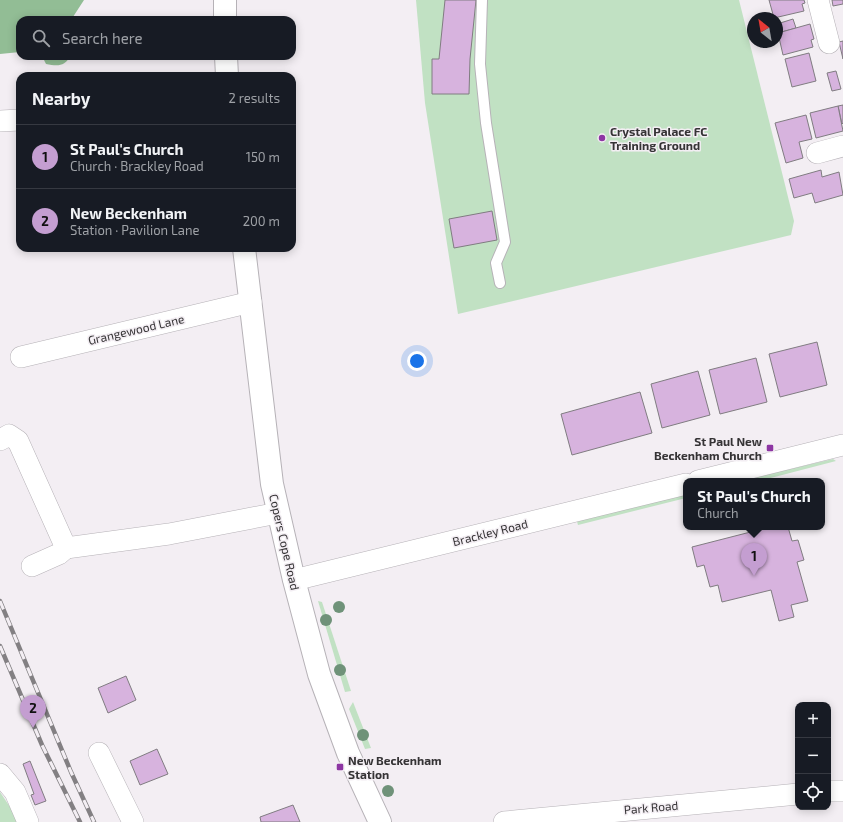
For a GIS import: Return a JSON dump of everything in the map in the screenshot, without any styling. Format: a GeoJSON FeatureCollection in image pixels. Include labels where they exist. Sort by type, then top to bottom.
{"type":"FeatureCollection","features":[{"type":"Feature","properties":{"kind":"street"},"geometry":{"type":"LineString","coordinates":[[225,0],[225,16]]}},
{"type":"Feature","properties":{"kind":"street"},"geometry":{"type":"LineString","coordinates":[[818,0],[830,43]]}},
{"type":"Feature","properties":{"kind":"street"},"geometry":{"type":"LineString","coordinates":[[226,60],[227,72]]}},
{"type":"Feature","properties":{"kind":"street"},"geometry":{"type":"LineString","coordinates":[[0,121],[16,120]]}},
{"type":"Feature","properties":{"kind":"street"},"geometry":{"type":"LineString","coordinates":[[817,153],[843,146]]}},
{"type":"Feature","properties":{"kind":"street","name":"Copers Cope Road"},"geometry":{"type":"LineString","coordinates":[[245,252],[272,484],[294,580],[319,674],[348,753],[380,822]]}},
{"type":"Feature","properties":{"kind":"street","name":"Grangewood Lane"},"geometry":{"type":"LineString","coordinates":[[21,357],[251,302]]}},
{"type":"Feature","properties":{"kind":"street"},"geometry":{"type":"LineString","coordinates":[[0,440],[9,435],[18,441],[66,548]]}},
{"type":"Feature","properties":{"kind":"street"},"geometry":{"type":"LineString","coordinates":[[710,478],[843,445]]}},
{"type":"Feature","properties":{"kind":"street","name":"Brackley Road"},"geometry":{"type":"LineString","coordinates":[[294,580],[683,485]]}},
{"type":"Feature","properties":{"kind":"street"},"geometry":{"type":"LineString","coordinates":[[32,566],[59,554],[66,548],[169,534],[278,512]]}},
{"type":"Feature","properties":{"kind":"street"},"geometry":{"type":"LineString","coordinates":[[99,753],[133,822]]}},
{"type":"Feature","properties":{"kind":"street"},"geometry":{"type":"LineString","coordinates":[[0,774],[15,792],[28,822]]}},
{"type":"Feature","properties":{"kind":"street"},"geometry":{"type":"LineString","coordinates":[[831,791],[843,791]]}},
{"type":"Feature","properties":{"kind":"street","name":"Park Road"},"geometry":{"type":"LineString","coordinates":[[504,822],[572,818],[795,794]]}},
{"type":"Feature","properties":{"kind":"lane"},"geometry":{"type":"LineString","coordinates":[[482,0],[480,64],[486,123],[504,242],[496,263],[500,283]]}},
{"type":"Feature","properties":{"kind":"green space"},"geometry":{"type":"Polygon","coordinates":[[[0,0],[84,0],[74,16],[16,16],[16,52],[0,54],[0,0]]]}},
{"type":"Feature","properties":{"kind":"green space","name":"Crystal Palace FC Training Ground"},"geometry":{"type":"Polygon","coordinates":[[[416,0],[739,0],[747,32],[747,48],[751,48],[794,221],[791,235],[458,314],[425,103],[416,0]]]}},
{"type":"Feature","properties":{"kind":"green space"},"geometry":{"type":"Polygon","coordinates":[[[44,60],[68,60],[60,65],[46,64],[44,60]]]}},
{"type":"Feature","properties":{"kind":"green space"},"geometry":{"type":"Polygon","coordinates":[[[833,459],[836,461],[771,478],[751,478],[833,459]]]}},
{"type":"Feature","properties":{"kind":"green space"},"geometry":{"type":"Polygon","coordinates":[[[683,494],[683,499],[578,525],[576,518],[683,494]]]}},
{"type":"Feature","properties":{"kind":"green space"},"geometry":{"type":"Polygon","coordinates":[[[318,601],[322,602],[351,691],[345,692],[318,601]]]}},
{"type":"Feature","properties":{"kind":"green space"},"geometry":{"type":"Polygon","coordinates":[[[353,702],[371,748],[365,749],[349,709],[353,702]]]}},
{"type":"Feature","properties":{"kind":"green space"},"geometry":{"type":"Polygon","coordinates":[[[0,792],[20,822],[0,822],[0,792]]]}},
{"type":"Feature","properties":{"kind":"building"},"geometry":{"type":"Polygon","coordinates":[[[445,0],[476,0],[470,59],[469,94],[432,94],[432,59],[439,59],[445,0]]]}},
{"type":"Feature","properties":{"kind":"building"},"geometry":{"type":"Polygon","coordinates":[[[769,0],[804,0],[805,3],[802,4],[804,11],[783,16],[783,12],[772,12],[769,0]]]}},
{"type":"Feature","properties":{"kind":"building"},"geometry":{"type":"Polygon","coordinates":[[[832,0],[843,0],[843,4],[833,6],[832,0]]]}},
{"type":"Feature","properties":{"kind":"building"},"geometry":{"type":"Polygon","coordinates":[[[793,19],[796,28],[783,32],[783,22],[793,19]]]}},
{"type":"Feature","properties":{"kind":"building"},"geometry":{"type":"Polygon","coordinates":[[[810,24],[814,39],[811,40],[813,47],[783,55],[781,48],[783,48],[783,32],[810,24]]]}},
{"type":"Feature","properties":{"kind":"building"},"geometry":{"type":"Polygon","coordinates":[[[843,41],[843,59],[839,42],[843,41]]]}},
{"type":"Feature","properties":{"kind":"building"},"geometry":{"type":"Polygon","coordinates":[[[809,53],[816,81],[792,87],[785,59],[809,53]]]}},
{"type":"Feature","properties":{"kind":"building"},"geometry":{"type":"Polygon","coordinates":[[[836,71],[841,89],[832,91],[827,73],[836,71]]]}},
{"type":"Feature","properties":{"kind":"building"},"geometry":{"type":"Polygon","coordinates":[[[843,105],[843,123],[842,124],[838,106],[843,105]]]}},
{"type":"Feature","properties":{"kind":"building"},"geometry":{"type":"Polygon","coordinates":[[[838,106],[843,131],[816,138],[810,113],[838,106]]]}},
{"type":"Feature","properties":{"kind":"building"},"geometry":{"type":"Polygon","coordinates":[[[806,115],[812,139],[799,142],[803,158],[786,163],[775,123],[806,115]]]}},
{"type":"Feature","properties":{"kind":"building"},"geometry":{"type":"Polygon","coordinates":[[[821,170],[822,177],[839,172],[843,195],[815,203],[812,193],[794,198],[789,179],[821,170]]]}},
{"type":"Feature","properties":{"kind":"building"},"geometry":{"type":"Polygon","coordinates":[[[492,211],[497,240],[454,248],[449,219],[492,211]]]}},
{"type":"Feature","properties":{"kind":"building"},"geometry":{"type":"Polygon","coordinates":[[[817,342],[827,385],[780,397],[769,354],[817,342]]]}},
{"type":"Feature","properties":{"kind":"building"},"geometry":{"type":"Polygon","coordinates":[[[756,358],[767,402],[720,414],[709,370],[756,358]]]}},
{"type":"Feature","properties":{"kind":"building"},"geometry":{"type":"Polygon","coordinates":[[[698,371],[710,415],[662,428],[651,384],[698,371]]]}},
{"type":"Feature","properties":{"kind":"building"},"geometry":{"type":"Polygon","coordinates":[[[640,392],[652,433],[572,455],[561,414],[640,392]]]}},
{"type":"Feature","properties":{"kind":"building"},"geometry":{"type":"Polygon","coordinates":[[[758,530],[789,530],[792,541],[798,540],[804,560],[797,562],[808,601],[791,605],[794,617],[779,621],[771,590],[722,602],[718,585],[710,587],[704,565],[697,567],[692,547],[758,530]]]}},
{"type":"Feature","properties":{"kind":"building"},"geometry":{"type":"Polygon","coordinates":[[[126,676],[136,700],[108,713],[98,688],[126,676]]]}},
{"type":"Feature","properties":{"kind":"building"},"geometry":{"type":"Polygon","coordinates":[[[157,749],[168,774],[140,785],[130,761],[157,749]]]}},
{"type":"Feature","properties":{"kind":"building"},"geometry":{"type":"Polygon","coordinates":[[[30,761],[46,801],[35,805],[31,795],[34,794],[23,764],[30,761]]]}},
{"type":"Feature","properties":{"kind":"building"},"geometry":{"type":"Polygon","coordinates":[[[293,805],[300,822],[261,822],[260,817],[293,805]]]}},
{"type":"Feature","properties":{"kind":"railway"},"geometry":{"type":"LineString","coordinates":[[0,601],[71,772],[94,822]]}},
{"type":"Feature","properties":{"kind":"railway"},"geometry":{"type":"LineString","coordinates":[[0,646],[42,745],[80,822]]}},
{"type":"Feature","properties":{"kind":"place","name":"Crystal Palace FC Training Ground"},"geometry":{"type":"Point","coordinates":[602,138]}},
{"type":"Feature","properties":{"kind":"place","name":"St Paul New Beckenham Church"},"geometry":{"type":"Point","coordinates":[770,448]}},
{"type":"Feature","properties":{"kind":"place","name":"St Paul's Church"},"geometry":{"type":"Point","coordinates":[754,576]}},
{"type":"Feature","properties":{"kind":"place","name":"New Beckenham"},"geometry":{"type":"Point","coordinates":[33,728]}},
{"type":"Feature","properties":{"kind":"place","name":"New Beckenham Station"},"geometry":{"type":"Point","coordinates":[340,767]}}]}
